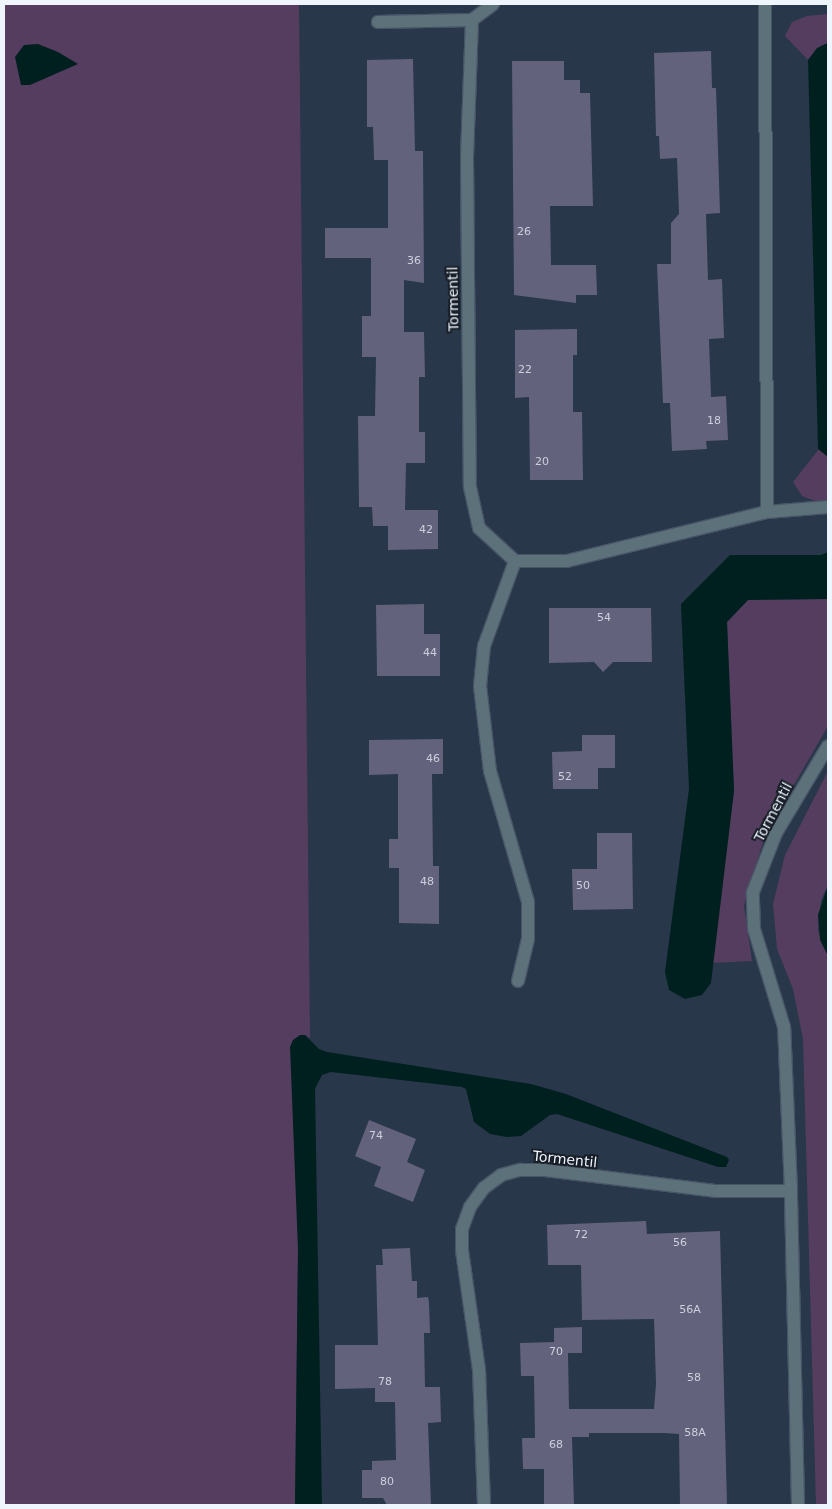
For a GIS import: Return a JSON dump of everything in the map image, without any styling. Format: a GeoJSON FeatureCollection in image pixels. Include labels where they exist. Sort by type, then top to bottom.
{"type":"FeatureCollection","features":[{"type":"Feature","properties":{"kind":"street"},"geometry":{"type":"LineString","coordinates":[[378,22],[472,20],[493,4]]}},
{"type":"Feature","properties":{"kind":"street"},"geometry":{"type":"LineString","coordinates":[[765,4],[767,512]]}},
{"type":"Feature","properties":{"kind":"street","name":"Tormentil"},"geometry":{"type":"LineString","coordinates":[[472,20],[466,157],[470,487],[479,528],[515,561]]}},
{"type":"Feature","properties":{"kind":"street"},"geometry":{"type":"LineString","coordinates":[[518,981],[528,939],[528,902],[490,771],[480,686],[484,646],[515,561],[567,561],[767,512],[828,508]]}},
{"type":"Feature","properties":{"kind":"street","name":"Tormentil"},"geometry":{"type":"LineString","coordinates":[[798,1505],[791,1191],[784,1027],[754,929],[753,892],[776,833],[828,746]]}},
{"type":"Feature","properties":{"kind":"street","name":"Tormentil"},"geometry":{"type":"LineString","coordinates":[[484,1505],[479,1370],[462,1250],[462,1229],[470,1206],[484,1188],[501,1175],[520,1170],[544,1170],[717,1191],[791,1191]]}},
{"type":"Feature","properties":{"kind":"shaded area"},"geometry":{"type":"Polygon","coordinates":[[[4,4],[299,4],[310,1038],[305,1035],[298,1250],[295,1505],[4,1505],[4,4]]]}},
{"type":"Feature","properties":{"kind":"shaded area"},"geometry":{"type":"Polygon","coordinates":[[[828,14],[828,43],[822,45],[808,60],[785,36],[792,22],[807,16],[828,14]]]}},
{"type":"Feature","properties":{"kind":"shaded area"},"geometry":{"type":"Polygon","coordinates":[[[828,43],[828,457],[818,449],[808,60],[817,48],[828,43]]]}},
{"type":"Feature","properties":{"kind":"shaded area"},"geometry":{"type":"Polygon","coordinates":[[[38,44],[58,52],[78,64],[30,85],[21,85],[15,57],[24,45],[38,44]]]}},
{"type":"Feature","properties":{"kind":"shaded area"},"geometry":{"type":"Polygon","coordinates":[[[819,449],[828,457],[828,500],[815,501],[802,496],[793,482],[819,449]]]}},
{"type":"Feature","properties":{"kind":"shaded area"},"geometry":{"type":"Polygon","coordinates":[[[828,552],[828,599],[748,600],[727,622],[734,791],[711,983],[702,995],[685,999],[669,990],[665,972],[689,789],[681,604],[730,555],[821,555],[828,552]]]}},
{"type":"Feature","properties":{"kind":"shaded area"},"geometry":{"type":"Polygon","coordinates":[[[828,599],[828,726],[765,835],[744,906],[752,961],[711,963],[734,791],[727,622],[748,600],[828,599]]]}},
{"type":"Feature","properties":{"kind":"shaded area"},"geometry":{"type":"Polygon","coordinates":[[[828,771],[828,885],[821,900],[818,930],[828,956],[828,1505],[816,1505],[803,1039],[793,989],[777,949],[773,904],[785,855],[828,771]]]}},
{"type":"Feature","properties":{"kind":"shaded area"},"geometry":{"type":"Polygon","coordinates":[[[828,885],[828,956],[820,940],[818,915],[828,885]]]}},
{"type":"Feature","properties":{"kind":"shaded area"},"geometry":{"type":"Polygon","coordinates":[[[300,1035],[305,1035],[319,1049],[327,1052],[531,1084],[566,1094],[727,1157],[729,1160],[726,1167],[718,1167],[557,1114],[550,1115],[521,1136],[507,1137],[490,1134],[474,1122],[466,1089],[462,1087],[331,1072],[322,1075],[315,1089],[322,1505],[295,1505],[298,1250],[290,1047],[293,1040],[300,1035]]]}},
{"type":"Feature","properties":{"kind":"building"},"geometry":{"type":"Polygon","coordinates":[[[711,51],[712,88],[716,88],[720,213],[706,214],[708,280],[722,279],[724,338],[709,339],[711,397],[726,396],[728,440],[706,441],[707,449],[672,451],[670,403],[663,403],[657,264],[671,264],[671,223],[679,214],[677,158],[660,159],[659,136],[656,136],[654,53],[711,51]]]}},
{"type":"Feature","properties":{"kind":"building"},"geometry":{"type":"Polygon","coordinates":[[[413,59],[415,151],[423,151],[424,283],[404,280],[404,332],[424,332],[425,377],[419,377],[419,432],[425,432],[425,463],[406,463],[405,510],[438,510],[438,549],[388,550],[388,526],[373,526],[372,507],[359,507],[358,416],[375,416],[376,357],[362,357],[362,316],[371,316],[371,258],[325,258],[325,228],[388,228],[388,160],[374,160],[373,127],[367,127],[367,60],[413,59]]]}},
{"type":"Feature","properties":{"kind":"building"},"geometry":{"type":"Polygon","coordinates":[[[512,61],[564,61],[564,80],[580,80],[580,93],[590,93],[593,206],[550,206],[551,265],[596,265],[597,295],[576,295],[576,303],[514,295],[512,61]]]}},
{"type":"Feature","properties":{"kind":"building"},"geometry":{"type":"Polygon","coordinates":[[[577,329],[577,355],[573,355],[573,412],[582,412],[583,480],[530,480],[529,397],[515,398],[515,330],[577,329]]]}},
{"type":"Feature","properties":{"kind":"building"},"geometry":{"type":"Polygon","coordinates":[[[424,604],[424,634],[440,634],[440,676],[377,676],[376,605],[424,604]]]}},
{"type":"Feature","properties":{"kind":"building"},"geometry":{"type":"Polygon","coordinates":[[[549,608],[651,608],[652,662],[613,662],[603,672],[594,662],[549,663],[549,608]]]}},
{"type":"Feature","properties":{"kind":"building"},"geometry":{"type":"Polygon","coordinates":[[[582,735],[615,735],[615,768],[598,768],[598,789],[553,789],[552,752],[582,751],[582,735]]]}},
{"type":"Feature","properties":{"kind":"building"},"geometry":{"type":"Polygon","coordinates":[[[443,739],[443,774],[432,774],[433,866],[439,866],[439,924],[399,923],[399,868],[389,868],[389,839],[398,839],[398,774],[369,775],[369,740],[443,739]]]}},
{"type":"Feature","properties":{"kind":"building"},"geometry":{"type":"Polygon","coordinates":[[[597,833],[632,833],[633,909],[573,910],[572,869],[597,869],[597,833]]]}},
{"type":"Feature","properties":{"kind":"building"},"geometry":{"type":"Polygon","coordinates":[[[369,1120],[416,1139],[407,1162],[425,1170],[413,1202],[374,1186],[381,1167],[355,1156],[369,1120]]]}},
{"type":"Feature","properties":{"kind":"building"},"geometry":{"type":"Polygon","coordinates":[[[646,1221],[647,1234],[720,1231],[727,1505],[680,1505],[679,1434],[589,1433],[589,1437],[572,1437],[574,1505],[544,1505],[544,1469],[523,1469],[522,1438],[535,1438],[534,1376],[521,1376],[520,1343],[554,1342],[554,1328],[582,1327],[582,1353],[568,1353],[569,1409],[654,1409],[656,1384],[654,1319],[582,1320],[581,1265],[548,1265],[547,1225],[646,1221]]]}},
{"type":"Feature","properties":{"kind":"building"},"geometry":{"type":"Polygon","coordinates":[[[410,1248],[412,1281],[417,1281],[417,1298],[428,1297],[429,1303],[430,1333],[424,1333],[425,1387],[440,1387],[441,1422],[428,1423],[431,1505],[387,1505],[383,1498],[362,1498],[362,1470],[372,1470],[372,1461],[396,1460],[395,1402],[375,1402],[375,1388],[335,1389],[335,1345],[378,1345],[376,1265],[383,1265],[382,1249],[410,1248]]]}}]}
